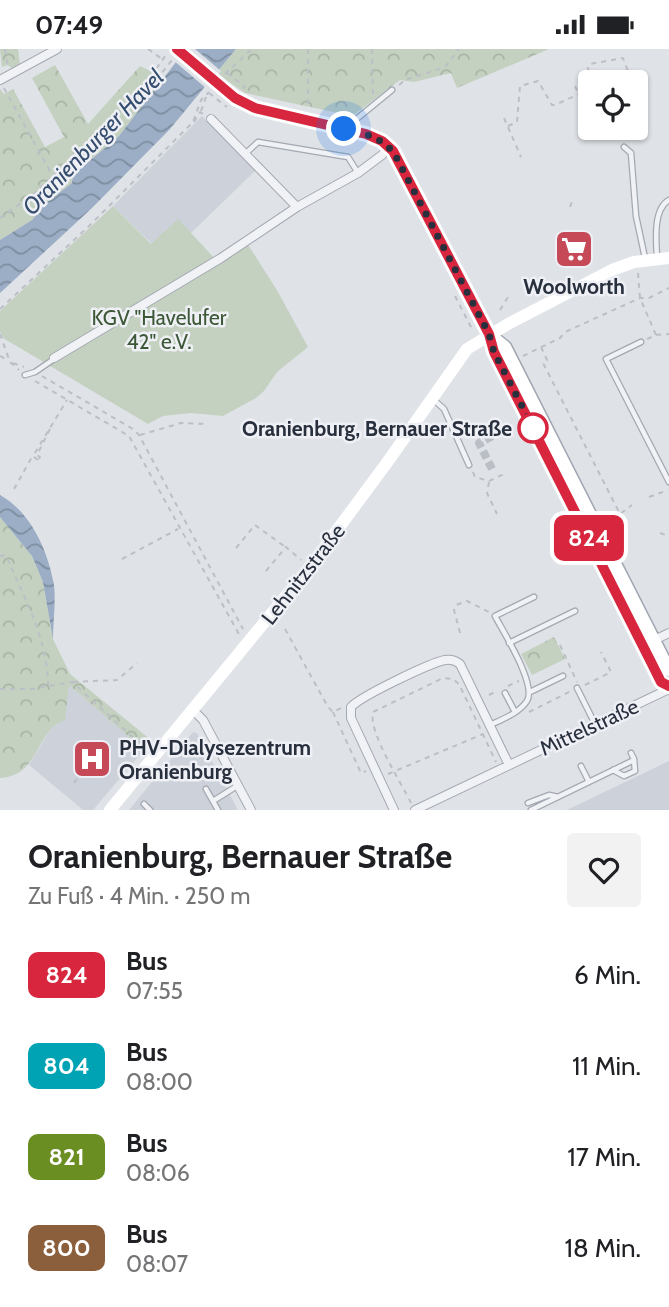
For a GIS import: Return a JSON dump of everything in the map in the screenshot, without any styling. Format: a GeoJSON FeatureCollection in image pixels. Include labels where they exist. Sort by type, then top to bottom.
{"type":"FeatureCollection","features":[{"type":"Feature","properties":{"kind":"main road"},"geometry":{"type":"LineString","coordinates":[[172,54],[215,86],[255,108],[375,137],[389,146],[489,334],[494,352],[649,643],[669,670]]}},
{"type":"Feature","properties":{"kind":"main road","name":"Lehnitzstraße"},"geometry":{"type":"LineString","coordinates":[[110,810],[309,568],[467,349],[489,334],[612,270],[652,260]]}},
{"type":"Feature","properties":{"kind":"main road"},"geometry":{"type":"LineString","coordinates":[[489,334],[505,347],[513,362],[602,537],[649,643],[661,682],[669,687]]}},
{"type":"Feature","properties":{"kind":"street"},"geometry":{"type":"LineString","coordinates":[[1,83],[9,75],[57,49]]}},
{"type":"Feature","properties":{"kind":"street"},"geometry":{"type":"LineString","coordinates":[[211,119],[297,207]]}},
{"type":"Feature","properties":{"kind":"street"},"geometry":{"type":"LineString","coordinates":[[54,358],[221,258],[297,207],[358,173],[382,155],[389,146]]}},
{"type":"Feature","properties":{"kind":"street"},"geometry":{"type":"LineString","coordinates":[[649,643],[669,633]]}},
{"type":"Feature","properties":{"kind":"street"},"geometry":{"type":"LineString","coordinates":[[394,810],[351,718],[351,707],[362,698],[440,661],[455,660],[464,671],[509,765]]}},
{"type":"Feature","properties":{"kind":"street","name":"Mittelstraße"},"geometry":{"type":"LineString","coordinates":[[417,809],[509,765],[569,742],[595,724],[669,687]]}},
{"type":"Feature","properties":{"kind":"street"},"geometry":{"type":"LineString","coordinates":[[193,710],[203,720],[251,810]]}},
{"type":"Feature","properties":{"kind":"lane"},"geometry":{"type":"LineString","coordinates":[[352,131],[354,121],[392,90]]}},
{"type":"Feature","properties":{"kind":"lane"},"geometry":{"type":"LineString","coordinates":[[245,154],[258,142],[348,157],[358,173]]}},
{"type":"Feature","properties":{"kind":"lane"},"geometry":{"type":"LineString","coordinates":[[624,148],[631,153],[636,216],[652,260]]}},
{"type":"Feature","properties":{"kind":"lane"},"geometry":{"type":"LineString","coordinates":[[652,260],[659,212],[662,204],[669,200]]}},
{"type":"Feature","properties":{"kind":"lane"},"geometry":{"type":"LineString","coordinates":[[641,342],[606,359],[669,482]]}},
{"type":"Feature","properties":{"kind":"lane"},"geometry":{"type":"LineString","coordinates":[[25,375],[35,372],[54,358]]}},
{"type":"Feature","properties":{"kind":"lane"},"geometry":{"type":"LineString","coordinates":[[433,399],[444,408],[470,465]]}},
{"type":"Feature","properties":{"kind":"lane"},"geometry":{"type":"LineString","coordinates":[[491,727],[526,703],[530,692],[528,681],[495,616],[534,597]]}},
{"type":"Feature","properties":{"kind":"lane"},"geometry":{"type":"LineString","coordinates":[[509,643],[575,611]]}},
{"type":"Feature","properties":{"kind":"lane"},"geometry":{"type":"LineString","coordinates":[[530,692],[563,676]]}},
{"type":"Feature","properties":{"kind":"lane"},"geometry":{"type":"LineString","coordinates":[[578,688],[595,724]]}},
{"type":"Feature","properties":{"kind":"lane"},"geometry":{"type":"LineString","coordinates":[[505,693],[515,712]]}},
{"type":"Feature","properties":{"kind":"lane"},"geometry":{"type":"LineString","coordinates":[[613,770],[624,776],[635,771],[635,759],[631,753]]}},
{"type":"Feature","properties":{"kind":"lane"},"geometry":{"type":"LineString","coordinates":[[531,810],[632,761]]}},
{"type":"Feature","properties":{"kind":"lane"},"geometry":{"type":"LineString","coordinates":[[581,766],[589,782]]}},
{"type":"Feature","properties":{"kind":"lane"},"geometry":{"type":"LineString","coordinates":[[213,800],[238,786]]}},
{"type":"Feature","properties":{"kind":"lane"},"geometry":{"type":"LineString","coordinates":[[206,789],[218,810]]}},
{"type":"Feature","properties":{"kind":"lane"},"geometry":{"type":"LineString","coordinates":[[528,803],[548,795],[558,797]]}},
{"type":"Feature","properties":{"kind":"lane"},"geometry":{"type":"LineString","coordinates":[[144,804],[150,810]]}},
{"type":"Feature","properties":{"kind":"path"},"geometry":{"type":"LineString","coordinates":[[5,49],[9,75]]}},
{"type":"Feature","properties":{"kind":"path"},"geometry":{"type":"LineString","coordinates":[[148,49],[163,60]]}},
{"type":"Feature","properties":{"kind":"path"},"geometry":{"type":"LineString","coordinates":[[0,309],[89,226],[193,122],[201,100],[252,49]]}},
{"type":"Feature","properties":{"kind":"path"},"geometry":{"type":"LineString","coordinates":[[308,49],[308,121]]}},
{"type":"Feature","properties":{"kind":"path"},"geometry":{"type":"LineString","coordinates":[[372,49],[373,105]]}},
{"type":"Feature","properties":{"kind":"path"},"geometry":{"type":"LineString","coordinates":[[392,90],[405,80],[445,67],[459,49]]}},
{"type":"Feature","properties":{"kind":"path"},"geometry":{"type":"LineString","coordinates":[[0,218],[35,193],[138,94],[163,60],[172,54]]}},
{"type":"Feature","properties":{"kind":"path"},"geometry":{"type":"LineString","coordinates":[[138,94],[147,92],[172,54]]}},
{"type":"Feature","properties":{"kind":"path"},"geometry":{"type":"LineString","coordinates":[[588,70],[590,64],[622,58],[627,70]]}},
{"type":"Feature","properties":{"kind":"path"},"geometry":{"type":"LineString","coordinates":[[508,126],[517,122],[520,86],[523,84],[538,81],[555,105],[578,95]]}},
{"type":"Feature","properties":{"kind":"path"},"geometry":{"type":"LineString","coordinates":[[1,83],[52,176]]}},
{"type":"Feature","properties":{"kind":"path"},"geometry":{"type":"LineString","coordinates":[[215,86],[245,87],[242,90]]}},
{"type":"Feature","properties":{"kind":"path"},"geometry":{"type":"LineString","coordinates":[[215,86],[225,106]]}},
{"type":"Feature","properties":{"kind":"path"},"geometry":{"type":"LineString","coordinates":[[200,112],[215,86]]}},
{"type":"Feature","properties":{"kind":"path"},"geometry":{"type":"LineString","coordinates":[[575,86],[578,93]]}},
{"type":"Feature","properties":{"kind":"path"},"geometry":{"type":"LineString","coordinates":[[504,118],[521,157]]}},
{"type":"Feature","properties":{"kind":"path"},"geometry":{"type":"LineString","coordinates":[[570,207],[573,199]]}},
{"type":"Feature","properties":{"kind":"path"},"geometry":{"type":"LineString","coordinates":[[652,260],[638,273],[640,298],[656,334]]}},
{"type":"Feature","properties":{"kind":"path"},"geometry":{"type":"LineString","coordinates":[[513,362],[565,332],[669,288]]}},
{"type":"Feature","properties":{"kind":"path"},"geometry":{"type":"LineString","coordinates":[[500,310],[508,296]]}},
{"type":"Feature","properties":{"kind":"path"},"geometry":{"type":"LineString","coordinates":[[0,334],[10,362],[35,372],[139,435],[248,643]]}},
{"type":"Feature","properties":{"kind":"path"},"geometry":{"type":"LineString","coordinates":[[641,342],[656,334],[669,334]]}},
{"type":"Feature","properties":{"kind":"path"},"geometry":{"type":"LineString","coordinates":[[541,347],[547,360],[543,363],[621,514]]}},
{"type":"Feature","properties":{"kind":"path"},"geometry":{"type":"LineString","coordinates":[[0,355],[25,375],[129,436],[178,529],[248,643]]}},
{"type":"Feature","properties":{"kind":"path"},"geometry":{"type":"LineString","coordinates":[[14,489],[67,399]]}},
{"type":"Feature","properties":{"kind":"path"},"geometry":{"type":"LineString","coordinates":[[139,435],[181,423],[207,424]]}},
{"type":"Feature","properties":{"kind":"path"},"geometry":{"type":"LineString","coordinates":[[33,456],[38,460],[40,457],[37,455],[52,425]]}},
{"type":"Feature","properties":{"kind":"path"},"geometry":{"type":"LineString","coordinates":[[470,465],[475,477],[489,481],[506,473]]}},
{"type":"Feature","properties":{"kind":"path"},"geometry":{"type":"LineString","coordinates":[[489,481],[487,493],[497,514]]}},
{"type":"Feature","properties":{"kind":"path"},"geometry":{"type":"LineString","coordinates":[[649,497],[669,490]]}},
{"type":"Feature","properties":{"kind":"path"},"geometry":{"type":"LineString","coordinates":[[602,537],[621,514],[632,506]]}},
{"type":"Feature","properties":{"kind":"path"},"geometry":{"type":"LineString","coordinates":[[236,548],[256,525],[301,559]]}},
{"type":"Feature","properties":{"kind":"path"},"geometry":{"type":"LineString","coordinates":[[122,559],[178,529]]}},
{"type":"Feature","properties":{"kind":"path"},"geometry":{"type":"LineString","coordinates":[[660,533],[669,536]]}},
{"type":"Feature","properties":{"kind":"path"},"geometry":{"type":"LineString","coordinates":[[267,571],[286,547]]}},
{"type":"Feature","properties":{"kind":"path"},"geometry":{"type":"LineString","coordinates":[[0,556],[6,555],[38,629],[48,666],[48,686]]}},
{"type":"Feature","properties":{"kind":"path"},"geometry":{"type":"LineString","coordinates":[[460,633],[454,610],[456,605],[467,601],[495,616]]}},
{"type":"Feature","properties":{"kind":"path"},"geometry":{"type":"LineString","coordinates":[[285,628],[333,712],[361,773],[370,769]]}},
{"type":"Feature","properties":{"kind":"path"},"geometry":{"type":"LineString","coordinates":[[560,645],[580,687],[611,672],[601,652]]}},
{"type":"Feature","properties":{"kind":"path"},"geometry":{"type":"LineString","coordinates":[[0,689],[32,689],[72,682],[117,680],[137,663]]}},
{"type":"Feature","properties":{"kind":"path"},"geometry":{"type":"LineString","coordinates":[[417,809],[386,757],[372,723],[373,712],[443,678],[453,679],[459,684],[499,770]]}},
{"type":"Feature","properties":{"kind":"path"},"geometry":{"type":"LineString","coordinates":[[72,682],[155,756]]}},
{"type":"Feature","properties":{"kind":"path"},"geometry":{"type":"LineString","coordinates":[[522,715],[578,688]]}},
{"type":"Feature","properties":{"kind":"path"},"geometry":{"type":"LineString","coordinates":[[333,712],[351,707]]}},
{"type":"Feature","properties":{"kind":"path"},"geometry":{"type":"LineString","coordinates":[[379,778],[482,734],[491,727]]}},
{"type":"Feature","properties":{"kind":"path"},"geometry":{"type":"LineString","coordinates":[[74,783],[81,774]]}},
{"type":"Feature","properties":{"kind":"shaded area"},"geometry":{"type":"Polygon","coordinates":[[[202,116],[256,170],[191,233],[177,220],[152,244],[113,206],[202,116]]]}},
{"type":"Feature","properties":{"kind":"shaded area"},"geometry":{"type":"Polygon","coordinates":[[[69,685],[144,750],[93,810],[83,810],[29,765],[51,728],[69,685]]]}},
{"type":"Feature","properties":{"kind":"shaded area"},"geometry":{"type":"Polygon","coordinates":[[[193,732],[197,733],[238,810],[129,810],[193,732]]]}},
{"type":"Feature","properties":{"kind":"shaded area"},"geometry":{"type":"Polygon","coordinates":[[[669,761],[669,810],[567,810],[669,761]]]}},
{"type":"Feature","properties":{"kind":"green space"},"geometry":{"type":"Polygon","coordinates":[[[0,49],[18,49],[20,65],[14,69],[7,65],[2,67],[0,49]]]}},
{"type":"Feature","properties":{"kind":"green space"},"geometry":{"type":"Polygon","coordinates":[[[236,49],[549,49],[457,88],[451,73],[414,82],[400,80],[352,116],[245,93],[216,73],[236,49]]]}},
{"type":"Feature","properties":{"kind":"green space"},"geometry":{"type":"Polygon","coordinates":[[[55,65],[88,124],[140,66],[164,78],[119,136],[73,175],[72,183],[47,202],[32,220],[0,240],[0,89],[4,94],[13,89],[45,147],[64,137],[32,78],[55,65]]]}},
{"type":"Feature","properties":{"kind":"green space","name":"KGV \"Havelufer 42\" e.V."},"geometry":{"type":"Polygon","coordinates":[[[113,206],[151,244],[178,219],[218,262],[247,243],[308,347],[277,372],[256,398],[223,416],[191,413],[163,416],[148,424],[3,338],[0,332],[0,311],[113,206]]]}},
{"type":"Feature","properties":{"kind":"green space"},"geometry":{"type":"Polygon","coordinates":[[[0,517],[32,556],[43,582],[53,639],[70,674],[151,740],[144,750],[69,685],[65,720],[45,736],[26,767],[11,776],[0,778],[0,517]]]}},
{"type":"Feature","properties":{"kind":"green space"},"geometry":{"type":"Polygon","coordinates":[[[554,637],[565,659],[532,675],[521,654],[554,637]]]}},
{"type":"Feature","properties":{"kind":"water"},"geometry":{"type":"Polygon","coordinates":[[[186,49],[236,49],[170,129],[92,208],[0,293],[0,240],[32,220],[47,202],[72,183],[73,175],[119,136],[186,49]]]}},
{"type":"Feature","properties":{"kind":"water"},"geometry":{"type":"Polygon","coordinates":[[[0,495],[21,511],[36,534],[47,559],[55,592],[53,639],[43,582],[32,556],[0,517],[0,495]]]}},
{"type":"Feature","properties":{"kind":"pier"},"geometry":{"type":"Polygon","coordinates":[[[182,49],[195,49],[221,71],[207,89],[173,60],[182,49]]]}},
{"type":"Feature","properties":{"kind":"tunnel"},"geometry":{"type":"LineString","coordinates":[[492,469],[479,443],[512,426]]}},
{"type":"Feature","properties":{"kind":"bus line","name":"824"},"geometry":{"type":"LineString","coordinates":[[177,49],[235,98],[255,108],[366,134],[382,141],[393,151],[489,334],[494,352],[661,682],[669,686]]}},
{"type":"Feature","properties":{"kind":"place","name":"Woolworth"},"geometry":{"type":"Point","coordinates":[574,249]}},
{"type":"Feature","properties":{"kind":"place","name":"Oranienburg, Bernauer Straße"},"geometry":{"type":"Point","coordinates":[533,428]}},
{"type":"Feature","properties":{"kind":"place","name":"PHV-Dialysezentrum Oranienburg"},"geometry":{"type":"Point","coordinates":[92,759]}},
{"type":"Feature","properties":{"kind":"route"},"geometry":{"type":"LineString","coordinates":[[344,129],[375,137],[393,151],[489,334],[494,352],[537,435],[533,428]]}},
{"type":"Feature","properties":{"kind":"water label","name":"Oranienburger Havel"},"geometry":{"type":"Point","coordinates":[93,142]}}]}
